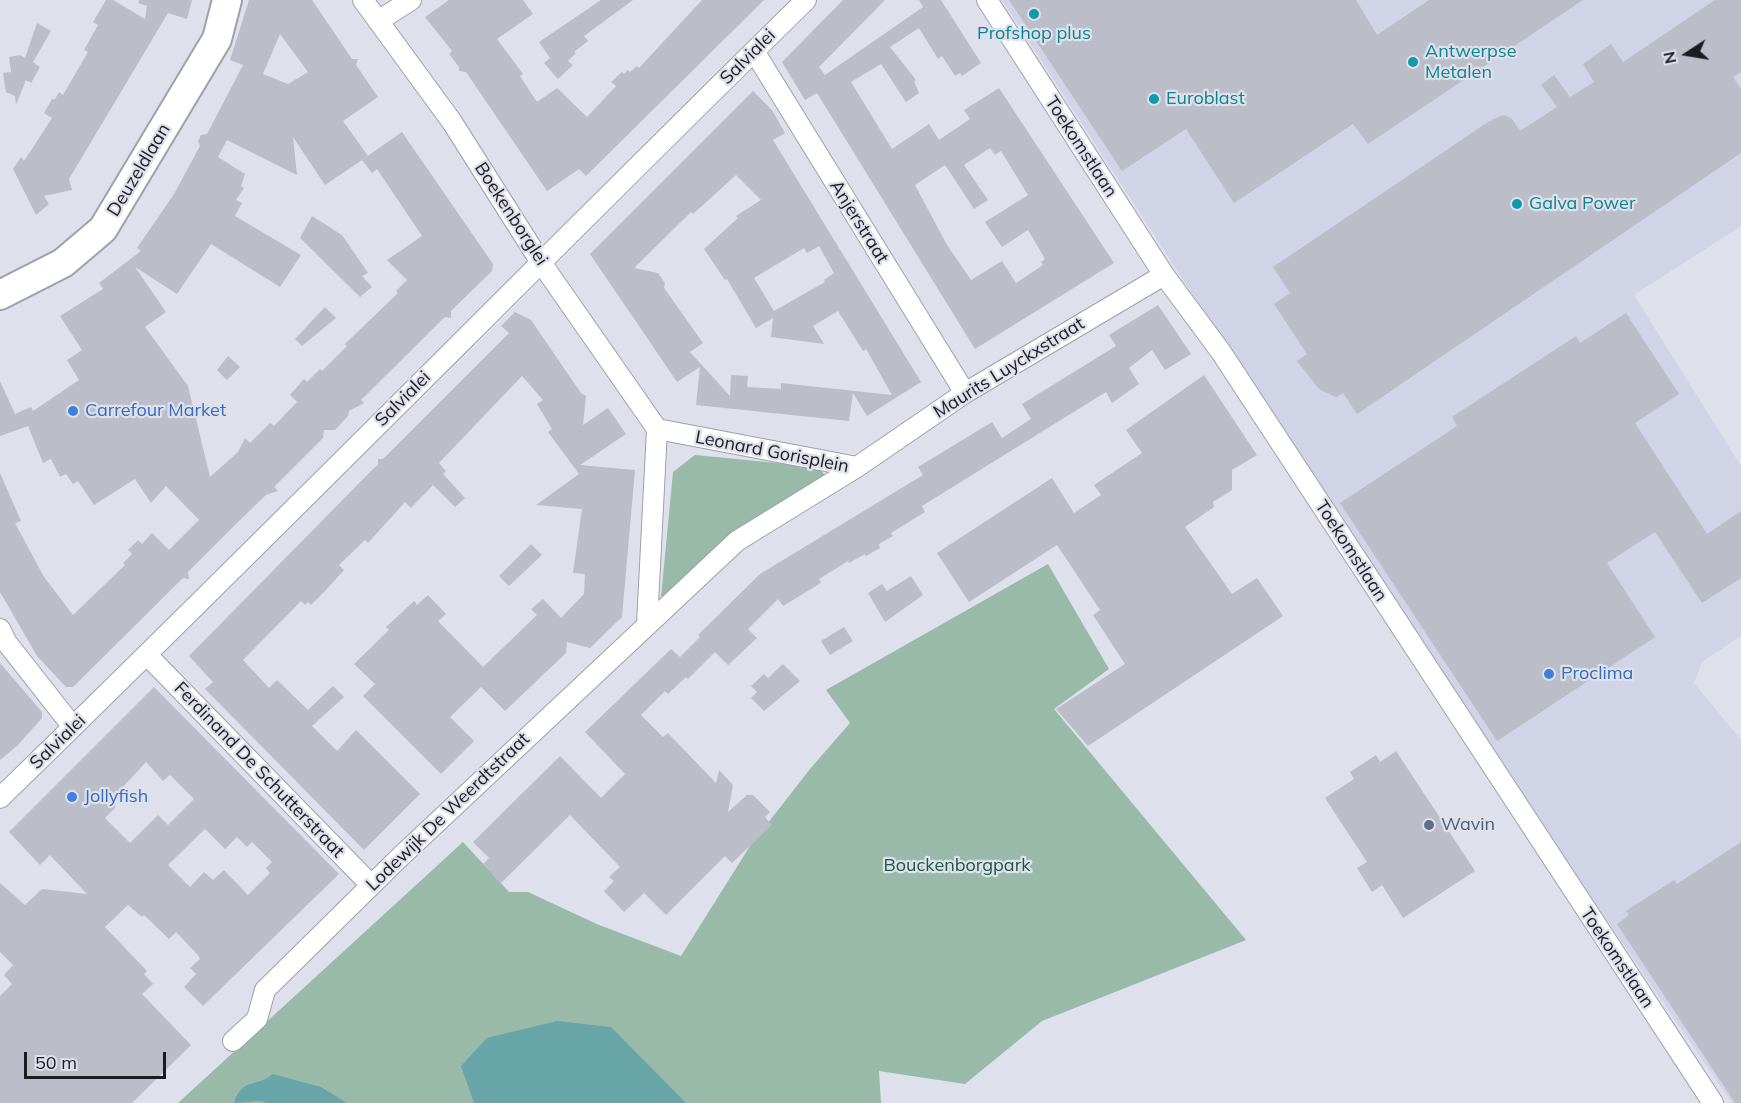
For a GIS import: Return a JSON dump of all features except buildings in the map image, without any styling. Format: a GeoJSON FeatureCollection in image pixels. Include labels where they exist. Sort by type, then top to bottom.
{"type":"FeatureCollection","features":[{"type":"Feature","properties":{"kind":"street","name":"Deuzeldlaan"},"geometry":{"type":"LineString","coordinates":[[0,276],[39,258],[76,232],[102,203],[202,35],[210,0]]}},
{"type":"Feature","properties":{"kind":"street","name":"Deuzeldlaan"},"geometry":{"type":"LineString","coordinates":[[0,295],[63,263],[103,229],[217,39],[227,0]]}},
{"type":"Feature","properties":{"kind":"street","name":"Boekenborglei"},"geometry":{"type":"LineString","coordinates":[[363,0],[452,122],[540,261],[657,429]]}},
{"type":"Feature","properties":{"kind":"street"},"geometry":{"type":"LineString","coordinates":[[378,21],[411,0]]}},
{"type":"Feature","properties":{"kind":"street","name":"Salvialei"},"geometry":{"type":"LineString","coordinates":[[0,798],[148,656],[540,261],[806,0]]}},
{"type":"Feature","properties":{"kind":"street","name":"Toekomstlaan"},"geometry":{"type":"LineString","coordinates":[[987,0],[1164,275],[1221,352],[1713,1103]]}},
{"type":"Feature","properties":{"kind":"street","name":"Anjerstraat"},"geometry":{"type":"LineString","coordinates":[[754,51],[965,393]]}},
{"type":"Feature","properties":{"kind":"street","name":"Maurits Luyckxstraat"},"geometry":{"type":"LineString","coordinates":[[857,467],[965,393],[1164,275]]}},
{"type":"Feature","properties":{"kind":"street"},"geometry":{"type":"LineString","coordinates":[[646,624],[657,429]]}},
{"type":"Feature","properties":{"kind":"street","name":"Leonard Gorisplein"},"geometry":{"type":"LineString","coordinates":[[657,429],[857,467]]}},
{"type":"Feature","properties":{"kind":"street","name":"Leonard Gorisplein"},"geometry":{"type":"LineString","coordinates":[[646,624],[662,614],[737,541],[857,467]]}},
{"type":"Feature","properties":{"kind":"street","name":"Lodewijk De Weerdtstraat"},"geometry":{"type":"LineString","coordinates":[[233,1041],[257,1019],[262,1008],[265,990],[371,885],[646,624]]}},
{"type":"Feature","properties":{"kind":"street"},"geometry":{"type":"LineString","coordinates":[[0,629],[7,643],[73,727]]}},
{"type":"Feature","properties":{"kind":"street","name":"Ferdinand De Schutterstraat"},"geometry":{"type":"LineString","coordinates":[[148,656],[371,885]]}},
{"type":"Feature","properties":{"kind":"shaded area"},"geometry":{"type":"Polygon","coordinates":[[[1002,0],[1741,0],[1741,226],[1634,295],[1741,466],[1741,636],[1702,662],[1694,683],[1741,740],[1741,1103],[1732,1103],[1439,675],[1002,0]]]}},
{"type":"Feature","properties":{"kind":"green space"},"geometry":{"type":"Polygon","coordinates":[[[695,455],[818,467],[830,481],[660,608],[673,472],[695,455]]]}},
{"type":"Feature","properties":{"kind":"green space","name":"Bouckenborgpark"},"geometry":{"type":"Polygon","coordinates":[[[1048,564],[1109,669],[1054,709],[1246,940],[1042,1021],[965,1084],[879,1071],[881,1103],[178,1103],[463,842],[509,892],[528,892],[599,925],[681,956],[750,846],[810,769],[850,723],[826,690],[1048,564]]]}},
{"type":"Feature","properties":{"kind":"water"},"geometry":{"type":"Polygon","coordinates":[[[557,1021],[611,1027],[686,1103],[474,1103],[461,1066],[487,1038],[557,1021]]]}},
{"type":"Feature","properties":{"kind":"water"},"geometry":{"type":"Polygon","coordinates":[[[273,1074],[321,1087],[347,1103],[259,1101],[234,1103],[241,1089],[273,1074]]]}},
{"type":"Feature","properties":{"kind":"place","name":"Profshop plus"},"geometry":{"type":"Point","coordinates":[1034,14]}},
{"type":"Feature","properties":{"kind":"place","name":"Antwerpse Metalen"},"geometry":{"type":"Point","coordinates":[1413,62]}},
{"type":"Feature","properties":{"kind":"place","name":"Euroblast"},"geometry":{"type":"Point","coordinates":[1154,99]}},
{"type":"Feature","properties":{"kind":"place","name":"Galva Power"},"geometry":{"type":"Point","coordinates":[1517,204]}},
{"type":"Feature","properties":{"kind":"place","name":"Carrefour Market"},"geometry":{"type":"Point","coordinates":[73,411]}},
{"type":"Feature","properties":{"kind":"place","name":"Proclima"},"geometry":{"type":"Point","coordinates":[1549,674]}},
{"type":"Feature","properties":{"kind":"place","name":"Jollyfish"},"geometry":{"type":"Point","coordinates":[72,797]}},
{"type":"Feature","properties":{"kind":"place","name":"Wavin"},"geometry":{"type":"Point","coordinates":[1429,825]}}]}
